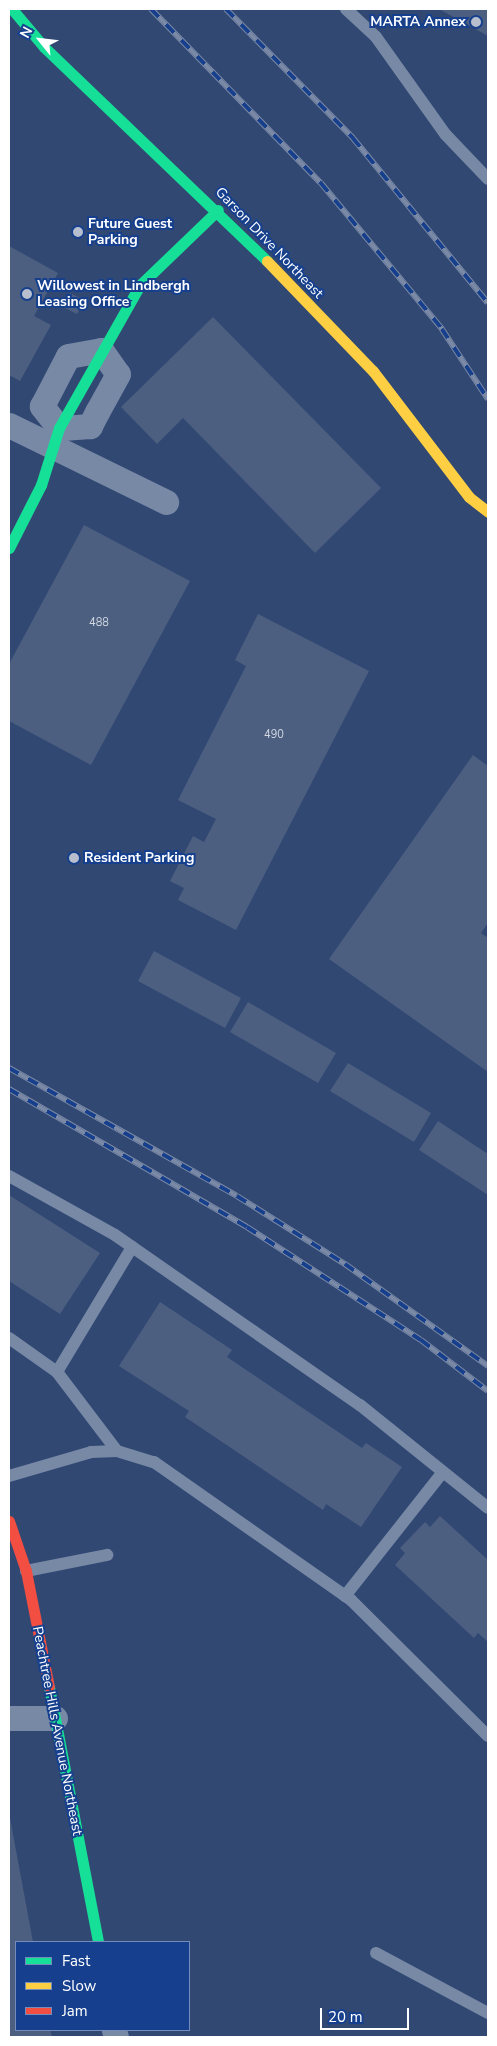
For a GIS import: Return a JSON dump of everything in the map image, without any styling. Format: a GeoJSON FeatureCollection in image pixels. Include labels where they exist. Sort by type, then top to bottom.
{"type":"FeatureCollection","features":[{"type":"Feature","properties":{"kind":"street","name":"Garson Drive Northeast"},"geometry":{"type":"LineString","coordinates":[[12,9],[44,47],[218,210],[373,371],[468,497],[488,512]]}},
{"type":"Feature","properties":{"kind":"street"},"geometry":{"type":"LineString","coordinates":[[9,548],[41,485],[56,438],[42,406],[68,356],[101,350],[140,285],[218,210]]}},
{"type":"Feature","properties":{"kind":"street"},"geometry":{"type":"LineString","coordinates":[[56,438],[90,426],[118,374],[101,350]]}},
{"type":"Feature","properties":{"kind":"street"},"geometry":{"type":"LineString","coordinates":[[9,425],[56,438],[166,502]]}},
{"type":"Feature","properties":{"kind":"street","name":"Peachtree Hills Avenue Northeast"},"geometry":{"type":"LineString","coordinates":[[9,1521],[14,1552],[26,1571],[98,1941]]}},
{"type":"Feature","properties":{"kind":"street"},"geometry":{"type":"LineString","coordinates":[[9,1718],[55,1718]]}},
{"type":"Feature","properties":{"kind":"lane"},"geometry":{"type":"LineString","coordinates":[[346,9],[376,37],[446,135],[488,179]]}},
{"type":"Feature","properties":{"kind":"lane"},"geometry":{"type":"LineString","coordinates":[[9,1176],[132,1247],[360,1405],[488,1508]]}},
{"type":"Feature","properties":{"kind":"lane"},"geometry":{"type":"LineString","coordinates":[[57,1372],[132,1247]]}},
{"type":"Feature","properties":{"kind":"lane"},"geometry":{"type":"LineString","coordinates":[[9,1338],[57,1372],[117,1452]]}},
{"type":"Feature","properties":{"kind":"lane"},"geometry":{"type":"LineString","coordinates":[[9,1476],[91,1452],[117,1452],[154,1462],[344,1596],[488,1736]]}},
{"type":"Feature","properties":{"kind":"lane"},"geometry":{"type":"LineString","coordinates":[[344,1596],[443,1472]]}},
{"type":"Feature","properties":{"kind":"lane"},"geometry":{"type":"LineString","coordinates":[[26,1571],[107,1555]]}},
{"type":"Feature","properties":{"kind":"lane"},"geometry":{"type":"LineString","coordinates":[[376,1953],[488,2013]]}},
{"type":"Feature","properties":{"kind":"building","name":"MARTA Annex"},"geometry":{"type":"Polygon","coordinates":[[[439,9],[488,9],[488,36],[439,9]]]}},
{"type":"Feature","properties":{"kind":"building","name":"Willowest in Lindbergh Leasing Office"},"geometry":{"type":"Polygon","coordinates":[[[9,246],[58,273],[34,316],[51,325],[20,381],[9,375],[9,246]]]}},
{"type":"Feature","properties":{"kind":"building"},"geometry":{"type":"Polygon","coordinates":[[[70,293],[84,300],[77,314],[63,307],[70,293]]]}},
{"type":"Feature","properties":{"kind":"building"},"geometry":{"type":"Polygon","coordinates":[[[213,317],[381,488],[315,553],[183,418],[157,444],[121,407],[213,317]]]}},
{"type":"Feature","properties":{"kind":"building"},"geometry":{"type":"Polygon","coordinates":[[[84,525],[190,581],[91,765],[9,721],[9,664],[84,525]]]}},
{"type":"Feature","properties":{"kind":"building"},"geometry":{"type":"Polygon","coordinates":[[[258,614],[369,671],[236,930],[178,900],[184,888],[170,881],[193,836],[204,842],[216,819],[178,800],[246,666],[235,660],[258,614]]]}},
{"type":"Feature","properties":{"kind":"building"},"geometry":{"type":"Polygon","coordinates":[[[473,755],[488,766],[488,923],[481,933],[488,938],[488,1072],[329,959],[473,755]]]}},
{"type":"Feature","properties":{"kind":"building"},"geometry":{"type":"Polygon","coordinates":[[[154,951],[241,998],[225,1028],[138,981],[154,951]]]}},
{"type":"Feature","properties":{"kind":"building"},"geometry":{"type":"Polygon","coordinates":[[[248,1002],[336,1053],[318,1083],[230,1032],[248,1002]]]}},
{"type":"Feature","properties":{"kind":"building"},"geometry":{"type":"Polygon","coordinates":[[[348,1063],[431,1113],[414,1142],[330,1091],[348,1063]]]}},
{"type":"Feature","properties":{"kind":"building"},"geometry":{"type":"Polygon","coordinates":[[[438,1121],[488,1154],[488,1195],[419,1150],[438,1121]]]}},
{"type":"Feature","properties":{"kind":"building"},"geometry":{"type":"Polygon","coordinates":[[[9,1195],[100,1253],[60,1314],[9,1281],[9,1195]]]}},
{"type":"Feature","properties":{"kind":"building"},"geometry":{"type":"Polygon","coordinates":[[[160,1302],[232,1350],[227,1357],[362,1448],[366,1443],[402,1467],[361,1527],[326,1504],[323,1510],[185,1417],[189,1411],[119,1366],[160,1302]]]}},
{"type":"Feature","properties":{"kind":"building"},"geometry":{"type":"Polygon","coordinates":[[[440,1516],[488,1560],[488,1642],[478,1633],[474,1638],[395,1565],[405,1553],[400,1548],[425,1522],[430,1527],[440,1516]]]}},
{"type":"Feature","properties":{"kind":"building"},"geometry":{"type":"Polygon","coordinates":[[[10,1818],[33,1941],[15,1941],[15,2031],[50,2031],[52,2037],[9,2037],[10,1818]]]}},
{"type":"Feature","properties":{"kind":"railway"},"geometry":{"type":"LineString","coordinates":[[151,9],[321,183],[442,329],[488,399]]}},
{"type":"Feature","properties":{"kind":"railway"},"geometry":{"type":"LineString","coordinates":[[226,9],[353,138],[488,303]]}},
{"type":"Feature","properties":{"kind":"railway"},"geometry":{"type":"LineString","coordinates":[[9,1068],[237,1196],[345,1264],[488,1366]]}},
{"type":"Feature","properties":{"kind":"railway"},"geometry":{"type":"LineString","coordinates":[[9,1089],[247,1227],[421,1340],[488,1391]]}},
{"type":"Feature","properties":{"kind":"traffic: fast"},"geometry":{"type":"LineString","coordinates":[[12,9],[44,47],[267,261]]}},
{"type":"Feature","properties":{"kind":"traffic: fast"},"geometry":{"type":"LineString","coordinates":[[9,548],[41,485],[59,428],[140,285],[218,210]]}},
{"type":"Feature","properties":{"kind":"traffic: fast"},"geometry":{"type":"LineString","coordinates":[[49,1687],[98,1941]]}},
{"type":"Feature","properties":{"kind":"traffic: slow"},"geometry":{"type":"LineString","coordinates":[[267,261],[373,371],[469,497],[488,512]]}},
{"type":"Feature","properties":{"kind":"traffic: jam"},"geometry":{"type":"LineString","coordinates":[[9,1521],[26,1571],[49,1687]]}},
{"type":"Feature","properties":{"kind":"place","name":"MARTA Annex"},"geometry":{"type":"Point","coordinates":[476,22]}},
{"type":"Feature","properties":{"kind":"place","name":"Future Guest Parking"},"geometry":{"type":"Point","coordinates":[78,232]}},
{"type":"Feature","properties":{"kind":"place","name":"Willowest in Lindbergh Leasing Office"},"geometry":{"type":"Point","coordinates":[27,294]}},
{"type":"Feature","properties":{"kind":"place","name":"Resident Parking"},"geometry":{"type":"Point","coordinates":[74,858]}}]}
